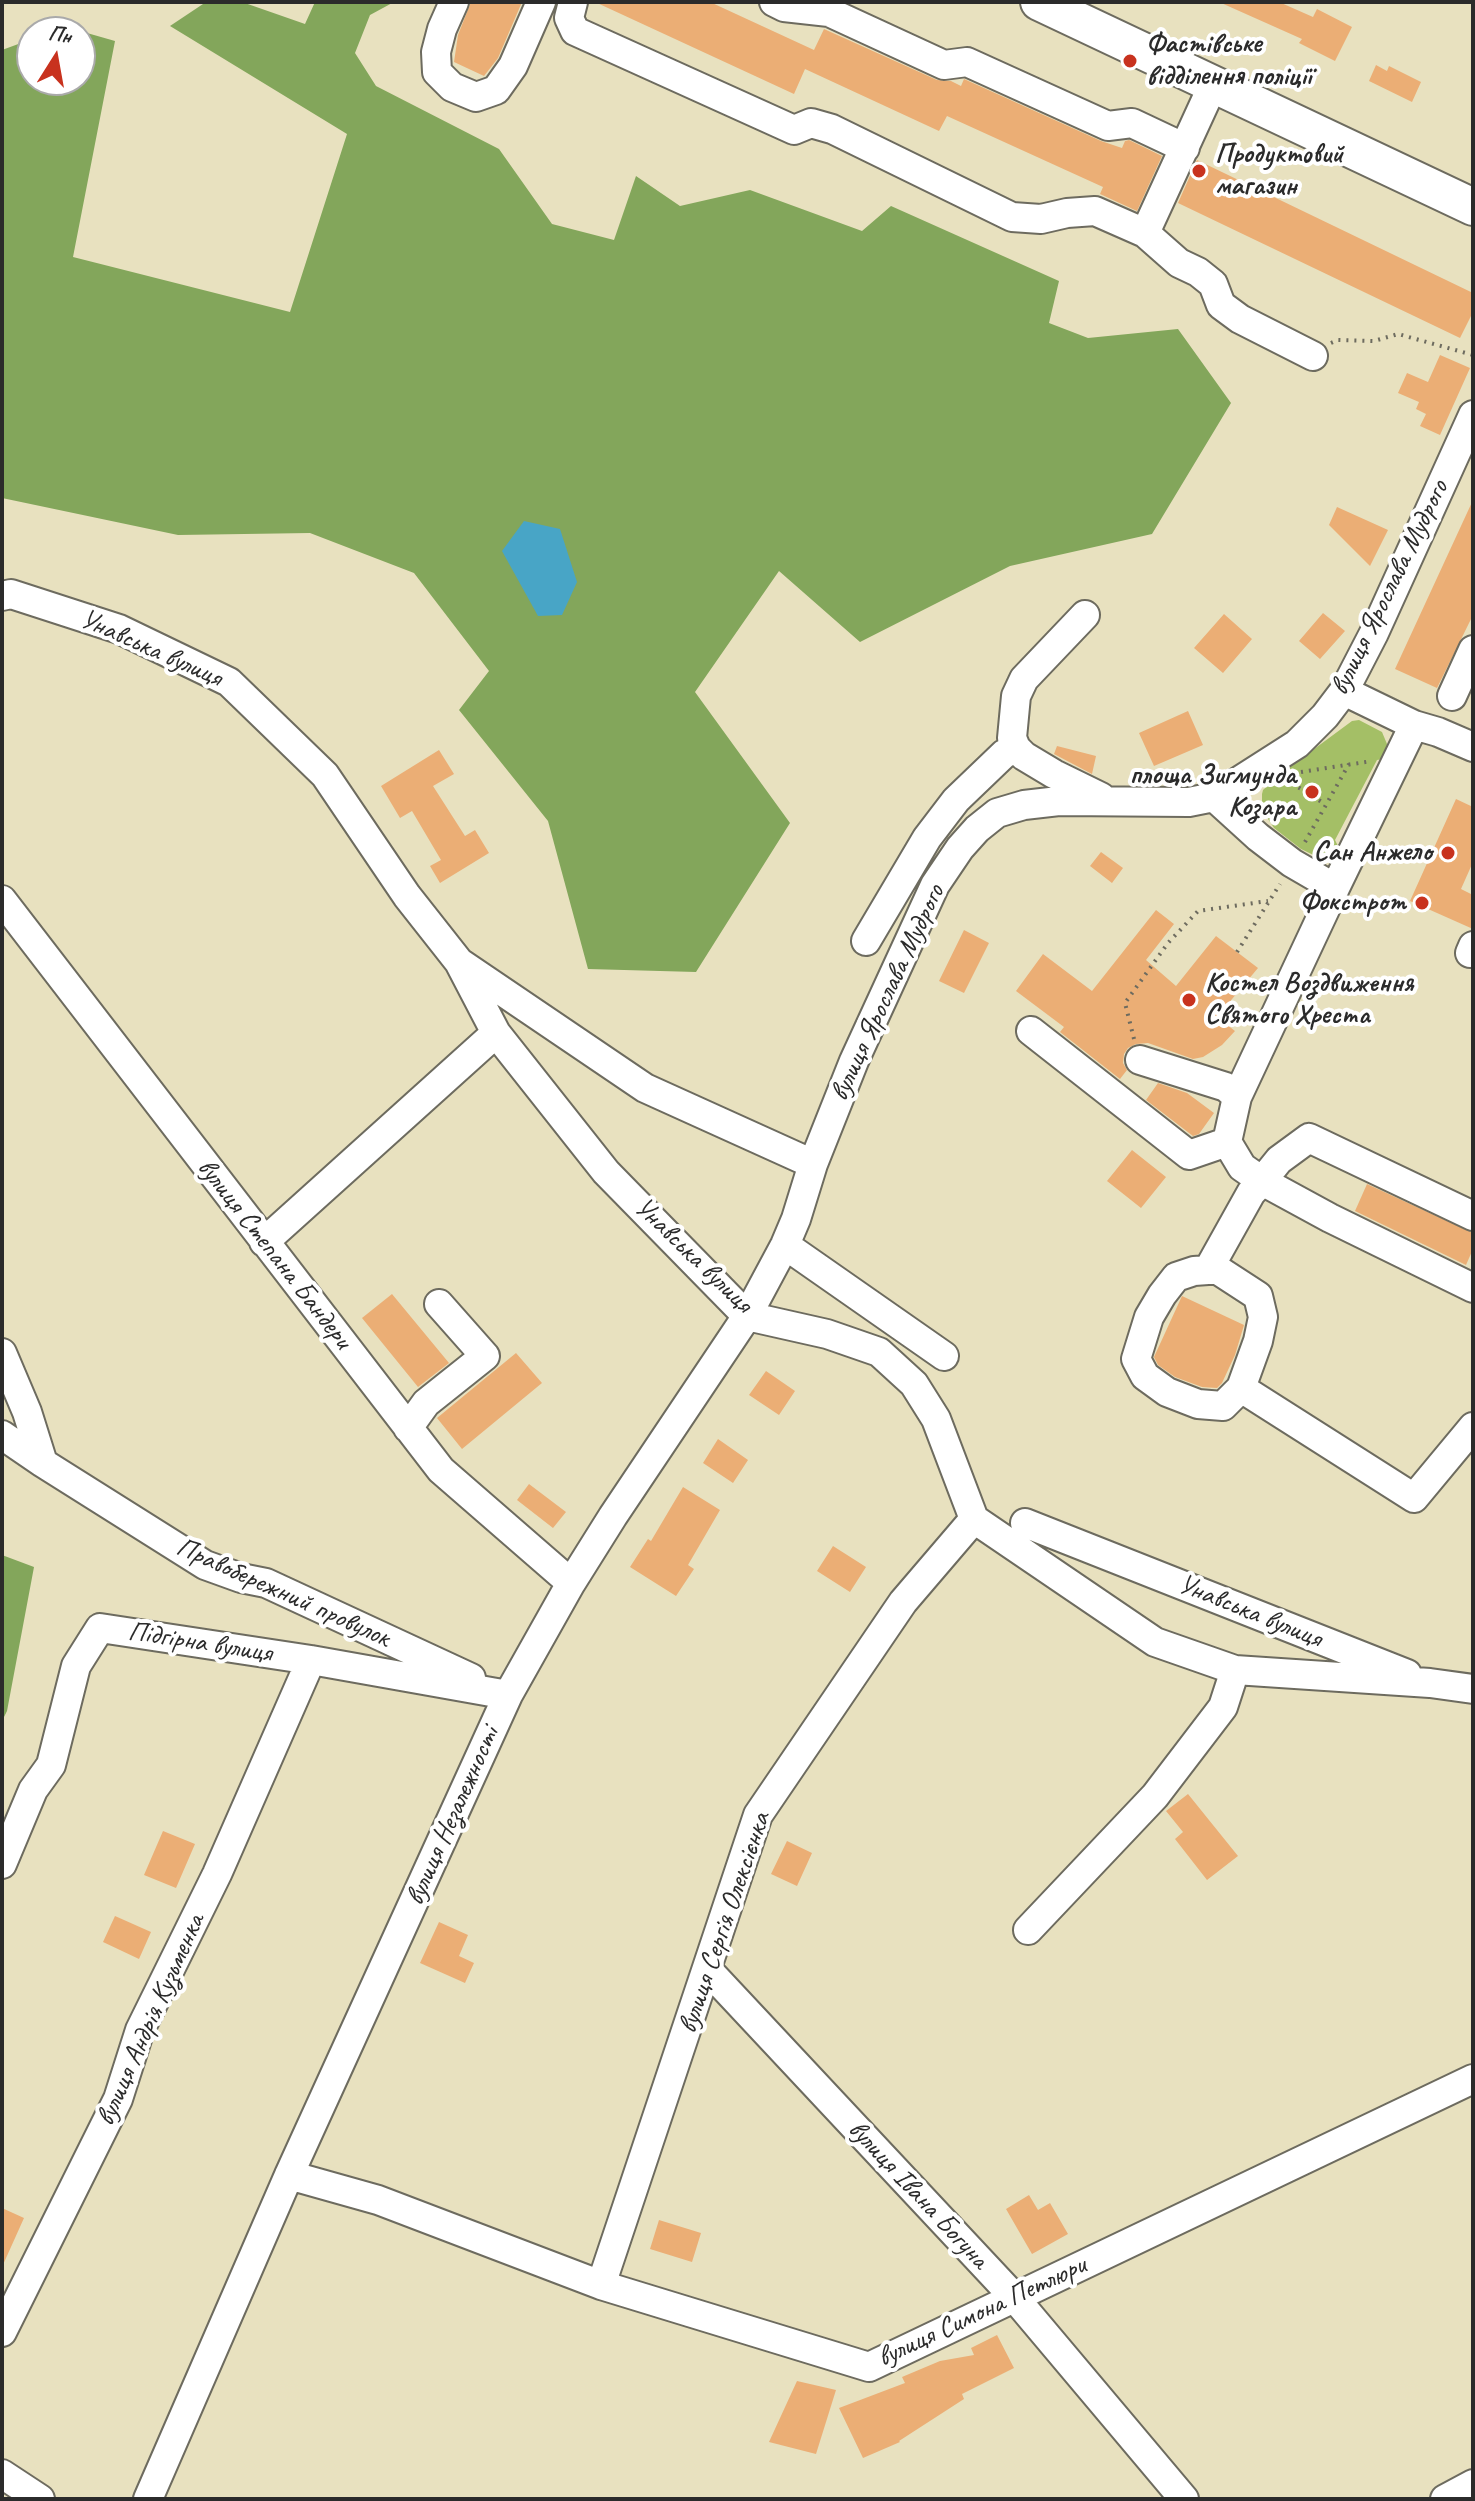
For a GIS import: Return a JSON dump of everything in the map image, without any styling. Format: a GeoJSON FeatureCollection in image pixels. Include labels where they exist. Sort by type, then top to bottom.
{"type":"FeatureCollection","features":[{"type":"Feature","properties":{"kind":"main road"},"geometry":{"type":"LineString","coordinates":[[1039,2],[1473,207]]}},
{"type":"Feature","properties":{"kind":"street"},"geometry":{"type":"LineString","coordinates":[[454,2],[436,52],[437,72],[452,87],[476,97],[496,90],[513,66],[541,2]]}},
{"type":"Feature","properties":{"kind":"street"},"geometry":{"type":"LineString","coordinates":[[573,2],[569,18],[575,31],[794,130],[811,123],[832,129],[1012,217],[1041,219],[1095,211],[1145,233],[1179,263],[1213,284],[1221,305],[1240,319],[1313,356]]}},
{"type":"Feature","properties":{"kind":"street"},"geometry":{"type":"LineString","coordinates":[[774,2],[784,7],[829,12],[944,65],[967,62],[1108,126],[1132,123],[1185,148]]}},
{"type":"Feature","properties":{"kind":"street"},"geometry":{"type":"LineString","coordinates":[[1145,233],[1213,85]]}},
{"type":"Feature","properties":{"kind":"street","name":"вулиця Ярослава Мудрого"},"geometry":{"type":"LineString","coordinates":[[813,1164],[906,943],[935,885],[960,848],[997,813],[1024,805],[1059,801],[1189,802],[1214,797],[1297,744],[1344,691],[1374,633],[1473,415]]}},
{"type":"Feature","properties":{"kind":"street","name":"Унавська вулиця"},"geometry":{"type":"LineString","coordinates":[[2,596],[11,594],[119,629],[229,682],[325,775],[407,896],[459,962],[496,1033],[606,1172],[747,1316],[827,1334],[879,1352],[914,1384],[936,1419],[974,1519],[1155,1642],[1235,1670],[1430,1683],[1473,1689]]}},
{"type":"Feature","properties":{"kind":"street"},"geometry":{"type":"LineString","coordinates":[[1016,748],[1012,738],[1016,696],[1024,679],[1085,615]]}},
{"type":"Feature","properties":{"kind":"street"},"geometry":{"type":"LineString","coordinates":[[1452,696],[1473,650]]}},
{"type":"Feature","properties":{"kind":"street"},"geometry":{"type":"LineString","coordinates":[[1344,691],[1414,725],[1473,747]]}},
{"type":"Feature","properties":{"kind":"street"},"geometry":{"type":"LineString","coordinates":[[1414,725],[1237,1097],[1227,1142],[1242,1167],[1262,1181],[1473,1288]]}},
{"type":"Feature","properties":{"kind":"street","name":"вулиця Ярослава Мудрого"},"geometry":{"type":"LineString","coordinates":[[866,941],[927,838],[956,800],[1004,754],[1016,748],[1076,787],[1112,803]]}},
{"type":"Feature","properties":{"kind":"street"},"geometry":{"type":"LineString","coordinates":[[1214,797],[1292,863],[1335,888]]}},
{"type":"Feature","properties":{"kind":"street","name":"вулиця Степана Бандери"},"geometry":{"type":"LineString","coordinates":[[2,900],[441,1470],[571,1583]]}},
{"type":"Feature","properties":{"kind":"street","name":"Унавська вулиця"},"geometry":{"type":"LineString","coordinates":[[459,962],[645,1088],[813,1164]]}},
{"type":"Feature","properties":{"kind":"street"},"geometry":{"type":"LineString","coordinates":[[1031,1031],[1189,1155],[1227,1142]]}},
{"type":"Feature","properties":{"kind":"street"},"geometry":{"type":"LineString","coordinates":[[264,1242],[496,1033]]}},
{"type":"Feature","properties":{"kind":"street"},"geometry":{"type":"LineString","coordinates":[[1140,1060],[1226,1087],[1237,1097]]}},
{"type":"Feature","properties":{"kind":"street"},"geometry":{"type":"LineString","coordinates":[[1208,1270],[1251,1193],[1279,1160],[1309,1138],[1473,1216]]}},
{"type":"Feature","properties":{"kind":"street","name":"вулиця Незалежності"},"geometry":{"type":"LineString","coordinates":[[148,2499],[289,2175],[508,1695],[613,1516],[747,1316],[785,1245],[813,1164]]}},
{"type":"Feature","properties":{"kind":"street"},"geometry":{"type":"LineString","coordinates":[[785,1245],[944,1356]]}},
{"type":"Feature","properties":{"kind":"street"},"geometry":{"type":"LineString","coordinates":[[1208,1270],[1218,1270],[1258,1296],[1263,1317],[1241,1388],[1223,1406],[1198,1404],[1167,1392],[1145,1376],[1136,1359],[1149,1317],[1176,1277],[1208,1270]]}},
{"type":"Feature","properties":{"kind":"street"},"geometry":{"type":"LineString","coordinates":[[408,1428],[426,1403],[485,1356],[439,1304]]}},
{"type":"Feature","properties":{"kind":"street"},"geometry":{"type":"LineString","coordinates":[[2,1353],[27,1412],[43,1463]]}},
{"type":"Feature","properties":{"kind":"street"},"geometry":{"type":"LineString","coordinates":[[1241,1388],[1414,1498],[1473,1427]]}},
{"type":"Feature","properties":{"kind":"street","name":"Правобережний провулок"},"geometry":{"type":"LineString","coordinates":[[2,1435],[205,1565],[266,1583],[508,1695]]}},
{"type":"Feature","properties":{"kind":"street","name":"вулиця Сергія Олексієнка"},"geometry":{"type":"LineString","coordinates":[[601,2285],[758,1815],[903,1602],[974,1519]]}},
{"type":"Feature","properties":{"kind":"street","name":"Унавська вулиця"},"geometry":{"type":"LineString","coordinates":[[1025,1523],[1430,1683]]}},
{"type":"Feature","properties":{"kind":"street","name":"Підгірна вулиця"},"geometry":{"type":"LineString","coordinates":[[2,1864],[33,1790],[51,1765],[76,1666],[100,1628],[311,1660],[508,1695]]}},
{"type":"Feature","properties":{"kind":"street","name":"вулиця Андрія Кузьменка"},"geometry":{"type":"LineString","coordinates":[[2,2332],[118,2099],[140,2030],[217,1874],[311,1660]]}},
{"type":"Feature","properties":{"kind":"street"},"geometry":{"type":"LineString","coordinates":[[1028,1930],[1155,1796],[1223,1707],[1235,1670]]}},
{"type":"Feature","properties":{"kind":"street","name":"вулиця Івана Богуна"},"geometry":{"type":"LineString","coordinates":[[707,1969],[1014,2297],[1184,2499]]}},
{"type":"Feature","properties":{"kind":"street","name":"вулиця Симона Петлюри"},"geometry":{"type":"LineString","coordinates":[[289,2175],[378,2200],[601,2285],[869,2367],[1473,2079]]}},
{"type":"Feature","properties":{"kind":"street"},"geometry":{"type":"LineString","coordinates":[[2,2474],[40,2499]]}},
{"type":"Feature","properties":{"kind":"street"},"geometry":{"type":"LineString","coordinates":[[1445,2499],[1473,2484]]}},
{"type":"Feature","properties":{"kind":"path"},"geometry":{"type":"LineString","coordinates":[[1313,356],[1323,346],[1338,340],[1374,341],[1398,334],[1473,355]]}},
{"type":"Feature","properties":{"kind":"path"},"geometry":{"type":"LineString","coordinates":[[1325,804],[1279,775],[1377,760]]}},
{"type":"Feature","properties":{"kind":"path"},"geometry":{"type":"LineString","coordinates":[[1140,1060],[1125,1003],[1168,943],[1198,911],[1268,901]]}},
{"type":"Feature","properties":{"kind":"green space"},"geometry":{"type":"Polygon","coordinates":[[[206,2],[242,2],[305,24],[315,2],[394,2],[370,15],[355,53],[376,86],[499,149],[552,224],[614,240],[636,176],[680,206],[750,190],[862,231],[891,206],[1059,281],[1049,323],[1088,338],[1178,329],[1231,403],[1152,534],[1010,566],[860,642],[779,571],[695,692],[790,823],[696,972],[588,969],[548,821],[459,710],[489,671],[414,573],[310,533],[178,535],[2,498],[2,50],[16,45],[16,96],[96,96],[96,36],[115,41],[73,257],[290,312],[347,134],[170,26],[206,2]]]}},
{"type":"Feature","properties":{"kind":"green space","name":"площа Зигмунда Козара"},"geometry":{"type":"Polygon","coordinates":[[[1359,720],[1382,732],[1389,758],[1377,760],[1335,840],[1341,852],[1336,859],[1328,862],[1301,849],[1274,828],[1262,803],[1262,794],[1279,775],[1352,721],[1359,720]]]}},
{"type":"Feature","properties":{"kind":"green space"},"geometry":{"type":"Polygon","coordinates":[[[2,1555],[34,1567],[7,1711],[2,1721],[2,1555]]]}},
{"type":"Feature","properties":{"kind":"water"},"geometry":{"type":"Polygon","coordinates":[[[524,521],[560,529],[577,582],[562,615],[538,616],[502,551],[524,521]]]}},
{"type":"Feature","properties":{"kind":"building"},"geometry":{"type":"Polygon","coordinates":[[[471,2],[522,2],[498,58],[484,76],[454,62],[458,35],[471,2]]]}},
{"type":"Feature","properties":{"kind":"building"},"geometry":{"type":"Polygon","coordinates":[[[595,2],[710,2],[814,50],[824,29],[937,80],[951,81],[961,86],[964,79],[1101,141],[1122,148],[1129,140],[1162,156],[1137,211],[1100,194],[1103,187],[947,116],[939,131],[805,69],[794,94],[595,2]]]}},
{"type":"Feature","properties":{"kind":"building"},"geometry":{"type":"Polygon","coordinates":[[[1219,2],[1279,2],[1313,17],[1317,9],[1352,27],[1335,61],[1299,43],[1302,39],[1219,2]]]}},
{"type":"Feature","properties":{"kind":"building"},"geometry":{"type":"Polygon","coordinates":[[[1376,65],[1387,71],[1389,66],[1421,82],[1412,102],[1369,81],[1376,65]]]}},
{"type":"Feature","properties":{"kind":"building"},"geometry":{"type":"Polygon","coordinates":[[[1197,160],[1473,293],[1473,312],[1460,338],[1178,203],[1197,160]]]}},
{"type":"Feature","properties":{"kind":"building"},"geometry":{"type":"Polygon","coordinates":[[[1440,355],[1470,368],[1440,435],[1420,426],[1426,414],[1416,409],[1419,402],[1398,393],[1407,373],[1428,382],[1440,355]]]}},
{"type":"Feature","properties":{"kind":"building"},"geometry":{"type":"Polygon","coordinates":[[[1473,500],[1473,615],[1437,688],[1395,669],[1473,500]]]}},
{"type":"Feature","properties":{"kind":"building"},"geometry":{"type":"Polygon","coordinates":[[[1337,507],[1388,530],[1370,566],[1329,525],[1337,507]]]}},
{"type":"Feature","properties":{"kind":"building"},"geometry":{"type":"Polygon","coordinates":[[[1323,613],[1345,631],[1320,659],[1299,641],[1323,613]]]}},
{"type":"Feature","properties":{"kind":"building"},"geometry":{"type":"Polygon","coordinates":[[[1224,614],[1252,639],[1223,673],[1194,648],[1224,614]]]}},
{"type":"Feature","properties":{"kind":"building"},"geometry":{"type":"Polygon","coordinates":[[[1188,711],[1203,745],[1154,766],[1139,733],[1188,711]]]}},
{"type":"Feature","properties":{"kind":"building"},"geometry":{"type":"Polygon","coordinates":[[[1057,746],[1096,756],[1092,774],[1054,754],[1057,746]]]}},
{"type":"Feature","properties":{"kind":"building"},"geometry":{"type":"Polygon","coordinates":[[[439,750],[454,774],[433,786],[465,836],[475,830],[489,853],[440,883],[430,866],[441,860],[412,811],[400,818],[381,786],[439,750]]]}},
{"type":"Feature","properties":{"kind":"building"},"geometry":{"type":"Polygon","coordinates":[[[1456,799],[1473,807],[1473,862],[1461,889],[1473,895],[1473,929],[1410,901],[1456,799]]]}},
{"type":"Feature","properties":{"kind":"building"},"geometry":{"type":"Polygon","coordinates":[[[1101,852],[1123,868],[1112,883],[1090,866],[1101,852]]]}},
{"type":"Feature","properties":{"kind":"building"},"geometry":{"type":"Polygon","coordinates":[[[1156,910],[1174,924],[1146,960],[1176,986],[1216,936],[1258,968],[1217,1017],[1235,1031],[1222,1045],[1203,1057],[1193,1059],[1148,1043],[1136,1044],[1124,1054],[1123,1063],[1127,1070],[1120,1079],[1060,1032],[1064,1027],[1016,991],[1043,954],[1092,991],[1156,910]]]}},
{"type":"Feature","properties":{"kind":"building"},"geometry":{"type":"Polygon","coordinates":[[[964,930],[989,943],[964,993],[939,981],[964,930]]]}},
{"type":"Feature","properties":{"kind":"building"},"geometry":{"type":"Polygon","coordinates":[[[1158,1083],[1187,1093],[1214,1113],[1199,1134],[1193,1136],[1146,1100],[1158,1083]]]}},
{"type":"Feature","properties":{"kind":"building"},"geometry":{"type":"Polygon","coordinates":[[[1132,1150],[1166,1177],[1141,1208],[1107,1181],[1132,1150]]]}},
{"type":"Feature","properties":{"kind":"building"},"geometry":{"type":"Polygon","coordinates":[[[1367,1184],[1473,1233],[1473,1249],[1466,1265],[1355,1211],[1367,1184]]]}},
{"type":"Feature","properties":{"kind":"building"},"geometry":{"type":"Polygon","coordinates":[[[392,1294],[449,1363],[418,1387],[362,1318],[392,1294]]]}},
{"type":"Feature","properties":{"kind":"building"},"geometry":{"type":"Polygon","coordinates":[[[1182,1296],[1244,1325],[1235,1355],[1217,1388],[1202,1387],[1175,1377],[1158,1365],[1154,1357],[1182,1296]]]}},
{"type":"Feature","properties":{"kind":"building"},"geometry":{"type":"Polygon","coordinates":[[[516,1353],[542,1383],[462,1449],[437,1418],[516,1353]]]}},
{"type":"Feature","properties":{"kind":"building"},"geometry":{"type":"Polygon","coordinates":[[[766,1371],[795,1391],[779,1415],[749,1395],[766,1371]]]}},
{"type":"Feature","properties":{"kind":"building"},"geometry":{"type":"Polygon","coordinates":[[[718,1439],[748,1460],[733,1483],[703,1463],[718,1439]]]}},
{"type":"Feature","properties":{"kind":"building"},"geometry":{"type":"Polygon","coordinates":[[[529,1484],[566,1512],[553,1528],[517,1500],[529,1484]]]}},
{"type":"Feature","properties":{"kind":"building"},"geometry":{"type":"Polygon","coordinates":[[[683,1487],[720,1510],[688,1565],[694,1569],[676,1596],[630,1567],[648,1539],[651,1541],[683,1487]]]}},
{"type":"Feature","properties":{"kind":"building"},"geometry":{"type":"Polygon","coordinates":[[[833,1546],[866,1567],[850,1592],[817,1571],[833,1546]]]}},
{"type":"Feature","properties":{"kind":"building"},"geometry":{"type":"Polygon","coordinates":[[[1188,1794],[1238,1856],[1207,1880],[1175,1839],[1183,1832],[1166,1811],[1188,1794]]]}},
{"type":"Feature","properties":{"kind":"building"},"geometry":{"type":"Polygon","coordinates":[[[163,1831],[195,1844],[176,1888],[144,1875],[163,1831]]]}},
{"type":"Feature","properties":{"kind":"building"},"geometry":{"type":"Polygon","coordinates":[[[787,1841],[812,1853],[797,1886],[771,1874],[787,1841]]]}},
{"type":"Feature","properties":{"kind":"building"},"geometry":{"type":"Polygon","coordinates":[[[115,1916],[151,1932],[139,1959],[103,1942],[115,1916]]]}},
{"type":"Feature","properties":{"kind":"building"},"geometry":{"type":"Polygon","coordinates":[[[439,1922],[468,1935],[459,1956],[474,1963],[465,1983],[420,1963],[439,1922]]]}},
{"type":"Feature","properties":{"kind":"building"},"geometry":{"type":"Polygon","coordinates":[[[1029,2195],[1038,2210],[1050,2203],[1068,2234],[1032,2254],[1006,2209],[1029,2195]]]}},
{"type":"Feature","properties":{"kind":"building"},"geometry":{"type":"Polygon","coordinates":[[[2,2208],[24,2218],[2,2267],[2,2208]]]}},
{"type":"Feature","properties":{"kind":"building"},"geometry":{"type":"Polygon","coordinates":[[[659,2220],[701,2233],[692,2262],[650,2249],[659,2220]]]}},
{"type":"Feature","properties":{"kind":"building"},"geometry":{"type":"Polygon","coordinates":[[[997,2335],[1014,2368],[962,2394],[964,2399],[900,2442],[863,2458],[839,2408],[905,2383],[902,2377],[940,2361],[974,2355],[971,2348],[997,2335]]]}},
{"type":"Feature","properties":{"kind":"building"},"geometry":{"type":"Polygon","coordinates":[[[797,2381],[836,2390],[816,2454],[769,2442],[797,2381]]]}},
{"type":"Feature","properties":{"kind":"place","name":"Фастівське відділення поліції"},"geometry":{"type":"Point","coordinates":[1130,61]}},
{"type":"Feature","properties":{"kind":"place","name":"Продуктовий магазин"},"geometry":{"type":"Point","coordinates":[1199,171]}},
{"type":"Feature","properties":{"kind":"place","name":"площа Зигмунда Козара"},"geometry":{"type":"Point","coordinates":[1312,792]}},
{"type":"Feature","properties":{"kind":"place","name":"Сан Анжело"},"geometry":{"type":"Point","coordinates":[1448,853]}},
{"type":"Feature","properties":{"kind":"place","name":"Фокстрот"},"geometry":{"type":"Point","coordinates":[1422,903]}},
{"type":"Feature","properties":{"kind":"place","name":"Костел Воздвиження Святого Хреста"},"geometry":{"type":"Point","coordinates":[1189,1000]}}]}
